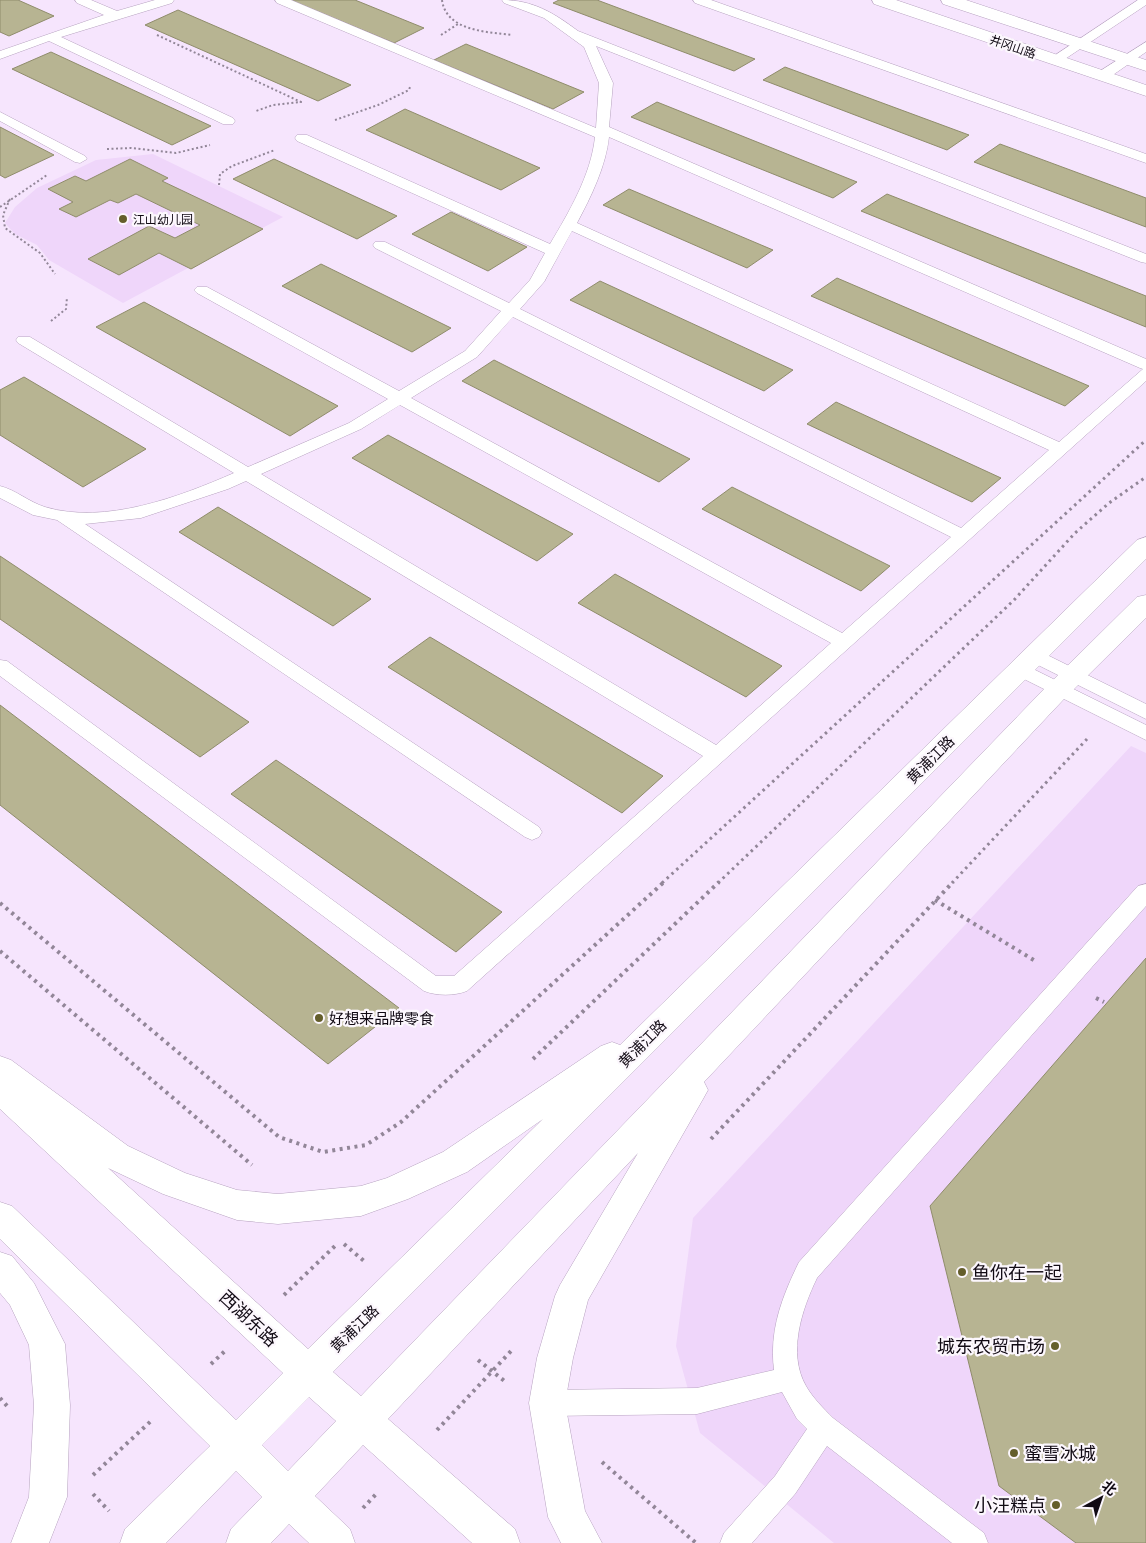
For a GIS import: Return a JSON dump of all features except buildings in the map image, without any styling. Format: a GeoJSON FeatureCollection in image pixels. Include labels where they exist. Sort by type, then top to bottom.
{"type":"FeatureCollection","features":[{"type":"Feature","properties":{"kind":"street","name":"井冈山路"},"geometry":{"type":"LineString","coordinates":[[880,0],[1146,91]]}},
{"type":"Feature","properties":{"kind":"street","name":"井冈山路"},"geometry":{"type":"LineString","coordinates":[[949,0],[1146,66]]}},
{"type":"Feature","properties":{"kind":"street","name":"黄浦江路"},"geometry":{"type":"LineString","coordinates":[[139,1543],[308,1373],[1146,545]]}},
{"type":"Feature","properties":{"kind":"street"},"geometry":{"type":"LineString","coordinates":[[244,1543],[1067,682],[1146,603]]}},
{"type":"Feature","properties":{"kind":"street"},"geometry":{"type":"LineString","coordinates":[[0,1069],[116,1156],[175,1184],[237,1205],[278,1209],[361,1201],[396,1189],[454,1162],[667,1018]]}},
{"type":"Feature","properties":{"kind":"street"},"geometry":{"type":"LineString","coordinates":[[582,1543],[567,1517],[549,1411],[555,1358],[572,1296],[714,1052]]}},
{"type":"Feature","properties":{"kind":"street","name":"西湖东路"},"geometry":{"type":"LineString","coordinates":[[0,1090],[308,1373],[501,1543]]}},
{"type":"Feature","properties":{"kind":"street"},"geometry":{"type":"LineString","coordinates":[[0,1217],[334,1542]]}},
{"type":"Feature","properties":{"kind":"street"},"geometry":{"type":"LineString","coordinates":[[0,1267],[22,1294],[47,1344],[52,1405],[48,1497],[30,1543]]}},
{"type":"Feature","properties":{"kind":"lane"},"geometry":{"type":"LineString","coordinates":[[81,0],[115,15]]}},
{"type":"Feature","properties":{"kind":"lane"},"geometry":{"type":"LineString","coordinates":[[1,54],[115,15],[168,0]]}},
{"type":"Feature","properties":{"kind":"lane"},"geometry":{"type":"LineString","coordinates":[[281,0],[602,132],[1146,365]]}},
{"type":"Feature","properties":{"kind":"lane"},"geometry":{"type":"LineString","coordinates":[[2,495],[38,511],[86,519],[135,514],[222,485],[355,426],[471,354],[536,282],[578,208],[600,154],[606,83],[589,45],[529,3],[508,0]]}},
{"type":"Feature","properties":{"kind":"lane"},"geometry":{"type":"LineString","coordinates":[[699,0],[1146,159]]}},
{"type":"Feature","properties":{"kind":"lane"},"geometry":{"type":"LineString","coordinates":[[1054,60],[1146,0]]}},
{"type":"Feature","properties":{"kind":"lane"},"geometry":{"type":"LineString","coordinates":[[570,32],[1146,259]]}},
{"type":"Feature","properties":{"kind":"lane"},"geometry":{"type":"LineString","coordinates":[[50,37],[228,121]]}},
{"type":"Feature","properties":{"kind":"lane"},"geometry":{"type":"LineString","coordinates":[[1102,76],[1146,46]]}},
{"type":"Feature","properties":{"kind":"lane"},"geometry":{"type":"LineString","coordinates":[[0,116],[80,159]]}},
{"type":"Feature","properties":{"kind":"lane"},"geometry":{"type":"LineString","coordinates":[[302,138],[554,251]]}},
{"type":"Feature","properties":{"kind":"lane"},"geometry":{"type":"LineString","coordinates":[[568,224],[1061,449]]}},
{"type":"Feature","properties":{"kind":"lane"},"geometry":{"type":"LineString","coordinates":[[380,245],[963,536]]}},
{"type":"Feature","properties":{"kind":"lane"},"geometry":{"type":"LineString","coordinates":[[202,290],[844,642]]}},
{"type":"Feature","properties":{"kind":"lane"},"geometry":{"type":"LineString","coordinates":[[24,340],[717,756]]}},
{"type":"Feature","properties":{"kind":"lane"},"geometry":{"type":"LineString","coordinates":[[0,666],[432,985],[459,985],[1146,374]]}},
{"type":"Feature","properties":{"kind":"lane"},"geometry":{"type":"LineString","coordinates":[[59,515],[532,832]]}},
{"type":"Feature","properties":{"kind":"lane"},"geometry":{"type":"LineString","coordinates":[[1028,662],[1067,682],[1146,712]]}},
{"type":"Feature","properties":{"kind":"lane"},"geometry":{"type":"LineString","coordinates":[[1067,682],[1110,715],[1146,733]]}},
{"type":"Feature","properties":{"kind":"lane"},"geometry":{"type":"LineString","coordinates":[[974,1543],[824,1427],[811,1416],[798,1399],[785,1367],[784,1344],[795,1296],[808,1270],[1146,892]]}},
{"type":"Feature","properties":{"kind":"lane"},"geometry":{"type":"LineString","coordinates":[[549,1411],[697,1401],[790,1378]]}},
{"type":"Feature","properties":{"kind":"lane"},"geometry":{"type":"LineString","coordinates":[[734,1543],[785,1485],[824,1427]]}},
{"type":"Feature","properties":{"kind":"path"},"geometry":{"type":"LineString","coordinates":[[219,185],[220,174],[232,166],[285,147],[302,138],[323,132],[327,124],[378,105],[409,90],[414,74],[424,60],[434,53],[436,38],[458,24]]}},
{"type":"Feature","properties":{"kind":"path"},"geometry":{"type":"LineString","coordinates":[[10,198],[3,215],[5,228],[33,246],[52,267],[55,274]]}},
{"type":"Feature","properties":{"kind":"path"},"geometry":{"type":"LineString","coordinates":[[532,1059],[1014,600],[1055,552],[1121,491],[1146,477]]}},
{"type":"Feature","properties":{"kind":"path"},"geometry":{"type":"LineString","coordinates":[[705,1145],[1110,715]]}},
{"type":"Feature","properties":{"kind":"path"},"geometry":{"type":"LineString","coordinates":[[936,900],[1067,980]]}},
{"type":"Feature","properties":{"kind":"path"},"geometry":{"type":"LineString","coordinates":[[0,951],[301,1206]]}},
{"type":"Feature","properties":{"kind":"path"},"geometry":{"type":"LineString","coordinates":[[90,1478],[341,1241],[395,1287]]}},
{"type":"Feature","properties":{"kind":"path"},"geometry":{"type":"LineString","coordinates":[[445,1333],[492,1371],[549,1411],[696,1543]]}},
{"type":"Feature","properties":{"kind":"path"},"geometry":{"type":"LineString","coordinates":[[334,1542],[518,1343]]}},
{"type":"Feature","properties":{"kind":"shaded area"},"geometry":{"type":"Polygon","coordinates":[[[153,154],[283,217],[123,303],[49,260],[37,245],[15,234],[5,223],[15,207],[37,188],[96,160],[153,154]]]}},
{"type":"Feature","properties":{"kind":"shaded area","name":"城东农贸市场"},"geometry":{"type":"Polygon","coordinates":[[[1131,746],[1146,753],[1146,1543],[834,1543],[700,1433],[676,1346],[693,1218],[1131,746]]]}},
{"type":"Feature","properties":{"kind":"place","name":"江山幼儿园"},"geometry":{"type":"Point","coordinates":[123,219]}},
{"type":"Feature","properties":{"kind":"place","name":"好想来品牌零食"},"geometry":{"type":"Point","coordinates":[319,1018]}},
{"type":"Feature","properties":{"kind":"place","name":"鱼你在一起"},"geometry":{"type":"Point","coordinates":[962,1272]}},
{"type":"Feature","properties":{"kind":"place","name":"城东农贸市场"},"geometry":{"type":"Point","coordinates":[1055,1346]}},
{"type":"Feature","properties":{"kind":"place","name":"蜜雪冰城"},"geometry":{"type":"Point","coordinates":[1014,1453]}},
{"type":"Feature","properties":{"kind":"place","name":"小汪糕点"},"geometry":{"type":"Point","coordinates":[1056,1505]}}]}
